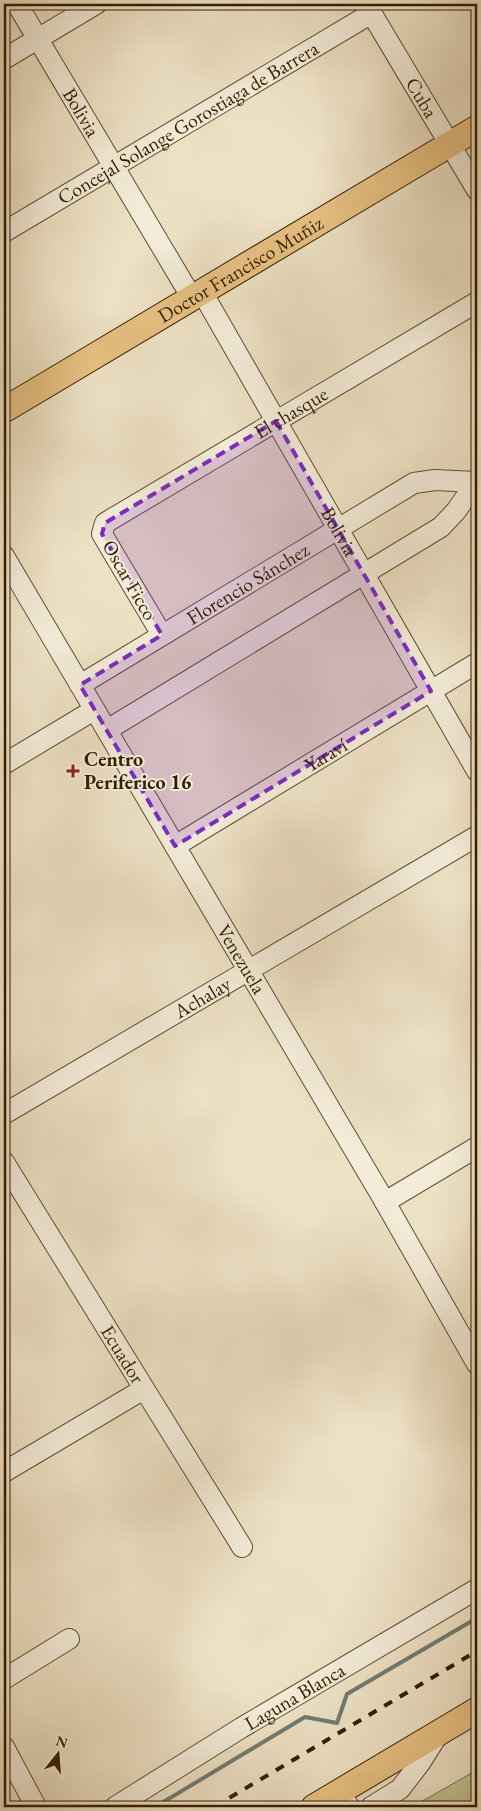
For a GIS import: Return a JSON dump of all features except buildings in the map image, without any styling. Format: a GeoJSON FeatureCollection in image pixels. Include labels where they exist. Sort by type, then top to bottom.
{"type":"FeatureCollection","features":[{"type":"Feature","properties":{"kind":"main road","name":"Doctor Francisco Muñiz"},"geometry":{"type":"LineString","coordinates":[[4,410],[477,128]]}},
{"type":"Feature","properties":{"kind":"main road"},"geometry":{"type":"LineString","coordinates":[[314,1807],[344,1800],[439,1733],[477,1710]]}},
{"type":"Feature","properties":{"kind":"street","name":"Bolivia"},"geometry":{"type":"LineString","coordinates":[[17,4],[114,166],[276,421],[477,771]]}},
{"type":"Feature","properties":{"kind":"street"},"geometry":{"type":"LineString","coordinates":[[4,59],[96,4]]}},
{"type":"Feature","properties":{"kind":"street","name":"Cuba"},"geometry":{"type":"LineString","coordinates":[[369,8],[477,190]]}},
{"type":"Feature","properties":{"kind":"street","name":"Concejal Solange Gorostiaga de Barrera"},"geometry":{"type":"LineString","coordinates":[[4,232],[369,8]]}},
{"type":"Feature","properties":{"kind":"street","name":"El chasque"},"geometry":{"type":"LineString","coordinates":[[105,523],[477,302]]}},
{"type":"Feature","properties":{"kind":"street","name":"Florencio Sánchez"},"geometry":{"type":"LineString","coordinates":[[80,685],[414,483],[435,480],[477,482]]}},
{"type":"Feature","properties":{"kind":"street","name":"Florencio Sánchez"},"geometry":{"type":"LineString","coordinates":[[107,730],[364,576],[441,527],[456,511],[477,482]]}},
{"type":"Feature","properties":{"kind":"street","name":"Oscar Ficco"},"geometry":{"type":"LineString","coordinates":[[105,523],[102,534],[162,635]]}},
{"type":"Feature","properties":{"kind":"street","name":"Venezuela"},"geometry":{"type":"LineString","coordinates":[[4,556],[11,584],[80,685],[107,730],[385,1202],[477,1364]]}},
{"type":"Feature","properties":{"kind":"street","name":"Yaraví"},"geometry":{"type":"LineString","coordinates":[[175,846],[477,663]]}},
{"type":"Feature","properties":{"kind":"street"},"geometry":{"type":"LineString","coordinates":[[4,764],[94,710]]}},
{"type":"Feature","properties":{"kind":"street","name":"Achalay"},"geometry":{"type":"LineString","coordinates":[[4,1114],[477,836]]}},
{"type":"Feature","properties":{"kind":"street"},"geometry":{"type":"LineString","coordinates":[[385,1202],[477,1147]]}},
{"type":"Feature","properties":{"kind":"street","name":"Ecuador"},"geometry":{"type":"LineString","coordinates":[[4,1162],[242,1547]]}},
{"type":"Feature","properties":{"kind":"street"},"geometry":{"type":"LineString","coordinates":[[4,1472],[144,1389]]}},
{"type":"Feature","properties":{"kind":"street","name":"Laguna Blanca"},"geometry":{"type":"LineString","coordinates":[[114,1807],[241,1728],[477,1589]]}},
{"type":"Feature","properties":{"kind":"street"},"geometry":{"type":"LineString","coordinates":[[4,1679],[69,1639]]}},
{"type":"Feature","properties":{"kind":"street"},"geometry":{"type":"LineString","coordinates":[[370,1807],[400,1789],[420,1763],[439,1733]]}},
{"type":"Feature","properties":{"kind":"street"},"geometry":{"type":"LineString","coordinates":[[4,1747],[36,1807]]}},
{"type":"Feature","properties":{"kind":"highlighted area"},"geometry":{"type":"Polygon","coordinates":[[[276,421],[431,691],[175,846],[80,685],[162,635],[102,534],[105,523],[276,421]]]}},
{"type":"Feature","properties":{"kind":"green space"},"geometry":{"type":"Polygon","coordinates":[[[477,1770],[477,1807],[412,1807],[477,1770]]]}},
{"type":"Feature","properties":{"kind":"waterway"},"geometry":{"type":"LineString","coordinates":[[155,1807],[305,1717],[337,1723],[347,1694],[477,1618]]}},
{"type":"Feature","properties":{"kind":"railway"},"geometry":{"type":"LineString","coordinates":[[214,1807],[477,1651]]}},
{"type":"Feature","properties":{"kind":"place","name":"Centro Periferico 16"},"geometry":{"type":"Point","coordinates":[73,771]}}]}
